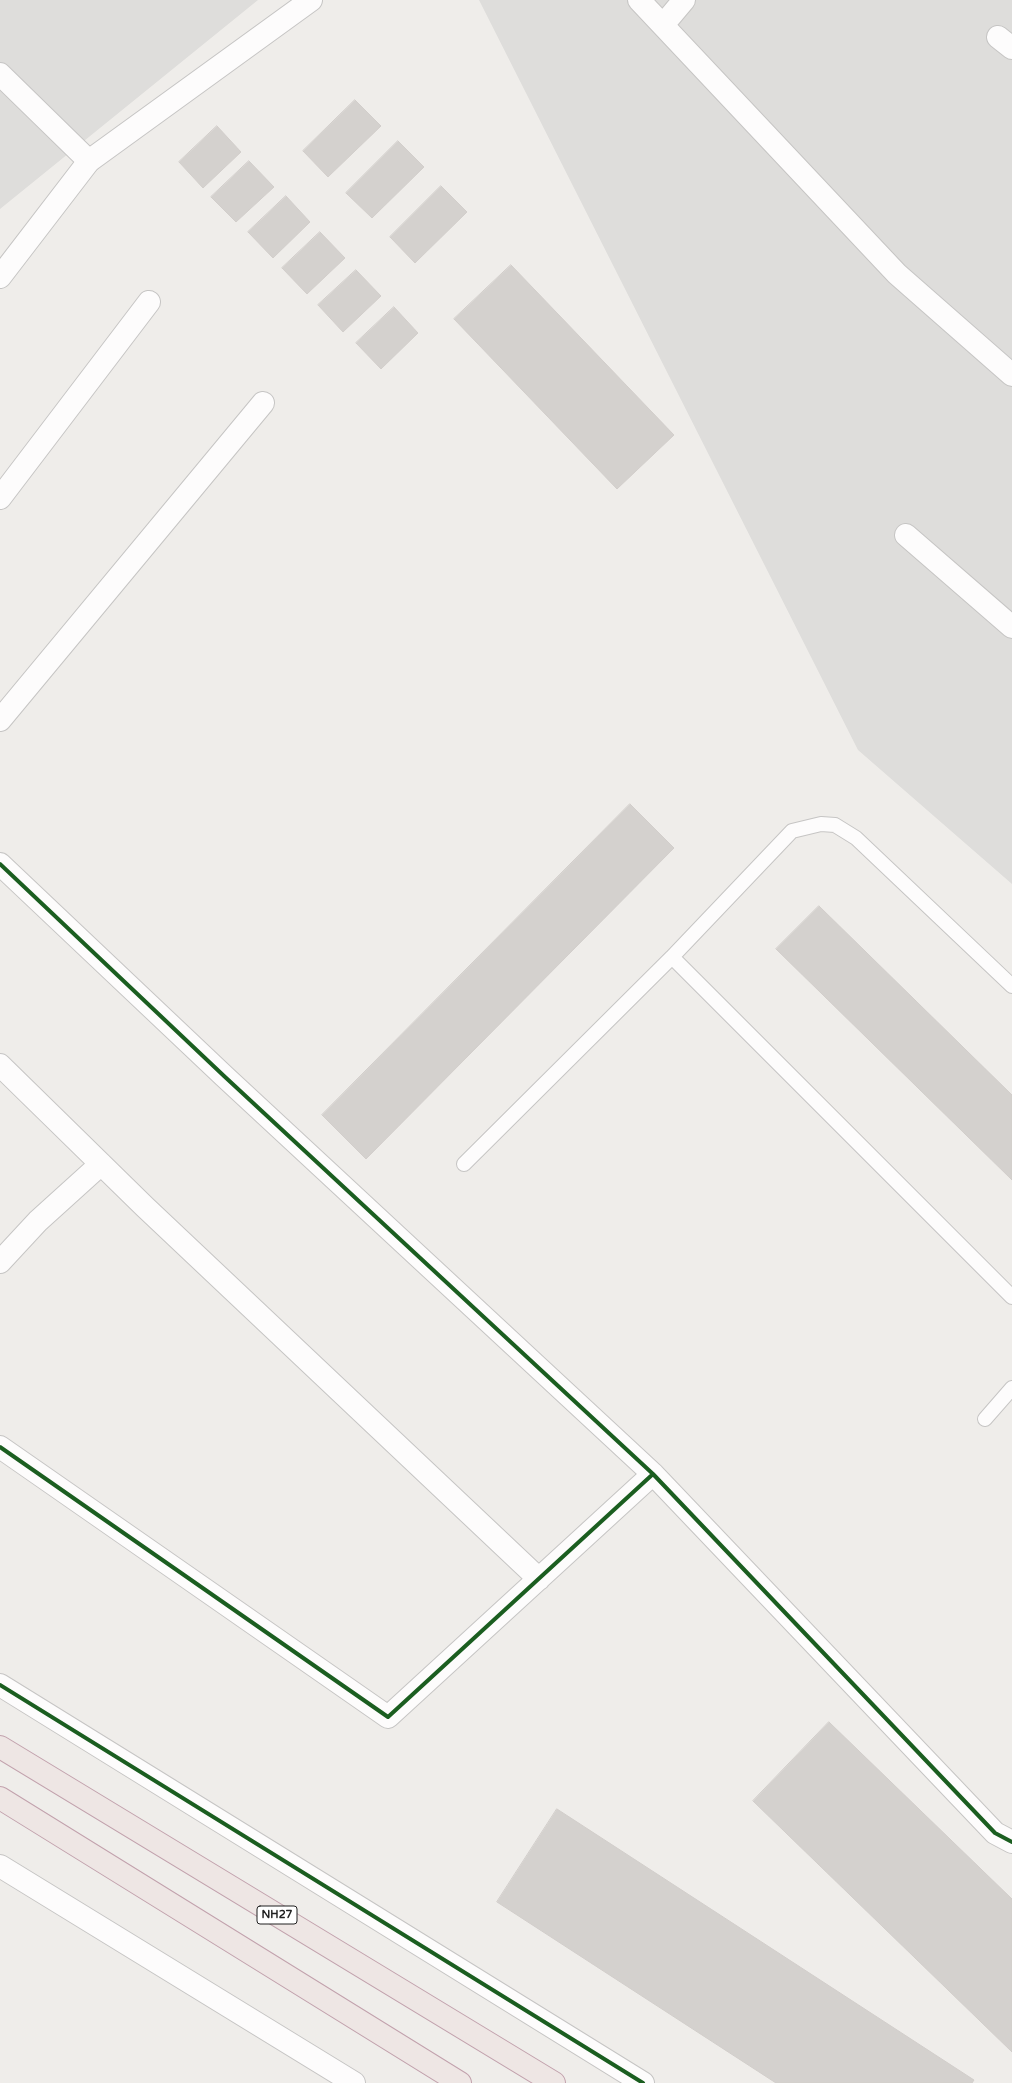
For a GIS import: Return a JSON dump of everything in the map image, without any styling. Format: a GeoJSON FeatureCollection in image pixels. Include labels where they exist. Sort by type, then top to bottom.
{"type":"FeatureCollection","features":[{"type":"Feature","properties":{"kind":"highway","name":"NH27"},"geometry":{"type":"LineString","coordinates":[[0,1747],[554,2083]]}},
{"type":"Feature","properties":{"kind":"highway"},"geometry":{"type":"LineString","coordinates":[[0,1798],[460,2083]]}},
{"type":"Feature","properties":{"kind":"street"},"geometry":{"type":"LineString","coordinates":[[0,277],[89,161],[311,0]]}},
{"type":"Feature","properties":{"kind":"street"},"geometry":{"type":"LineString","coordinates":[[639,0],[897,274],[1012,375]]}},
{"type":"Feature","properties":{"kind":"street"},"geometry":{"type":"LineString","coordinates":[[663,25],[684,0]]}},
{"type":"Feature","properties":{"kind":"street"},"geometry":{"type":"LineString","coordinates":[[1,76],[89,161]]}},
{"type":"Feature","properties":{"kind":"street"},"geometry":{"type":"LineString","coordinates":[[0,498],[149,302]]}},
{"type":"Feature","properties":{"kind":"street"},"geometry":{"type":"LineString","coordinates":[[0,720],[263,403]]}},
{"type":"Feature","properties":{"kind":"street"},"geometry":{"type":"LineString","coordinates":[[906,535],[1012,627]]}},
{"type":"Feature","properties":{"kind":"street"},"geometry":{"type":"LineString","coordinates":[[0,864],[224,1076],[652,1474],[995,1833],[1012,1842]]}},
{"type":"Feature","properties":{"kind":"street"},"geometry":{"type":"LineString","coordinates":[[0,1065],[101,1164],[539,1579]]}},
{"type":"Feature","properties":{"kind":"street"},"geometry":{"type":"LineString","coordinates":[[0,1262],[38,1221],[101,1164]]}},
{"type":"Feature","properties":{"kind":"street"},"geometry":{"type":"LineString","coordinates":[[0,1447],[388,1717],[652,1474]]}},
{"type":"Feature","properties":{"kind":"street"},"geometry":{"type":"LineString","coordinates":[[0,1685],[643,2083]]}},
{"type":"Feature","properties":{"kind":"street"},"geometry":{"type":"LineString","coordinates":[[0,1866],[354,2083]]}},
{"type":"Feature","properties":{"kind":"lane"},"geometry":{"type":"LineString","coordinates":[[464,1164],[672,958],[792,831],[821,824],[835,825],[856,838],[1012,986]]}},
{"type":"Feature","properties":{"kind":"lane"},"geometry":{"type":"LineString","coordinates":[[672,958],[1012,1297]]}},
{"type":"Feature","properties":{"kind":"lane"},"geometry":{"type":"LineString","coordinates":[[985,1419],[1012,1388]]}},
{"type":"Feature","properties":{"kind":"shaded area"},"geometry":{"type":"Polygon","coordinates":[[[0,0],[258,0],[0,209],[0,0]]]}},
{"type":"Feature","properties":{"kind":"shaded area"},"geometry":{"type":"Polygon","coordinates":[[[479,0],[1012,0],[1012,884],[858,750],[479,0]]]}},
{"type":"Feature","properties":{"kind":"building"},"geometry":{"type":"Polygon","coordinates":[[[355,100],[381,126],[328,177],[303,151],[355,100]]]}},
{"type":"Feature","properties":{"kind":"building"},"geometry":{"type":"Polygon","coordinates":[[[217,126],[241,152],[203,188],[179,162],[217,126]]]}},
{"type":"Feature","properties":{"kind":"building"},"geometry":{"type":"Polygon","coordinates":[[[398,141],[424,167],[372,218],[346,193],[398,141]]]}},
{"type":"Feature","properties":{"kind":"building"},"geometry":{"type":"Polygon","coordinates":[[[249,161],[274,187],[236,222],[211,197],[249,161]]]}},
{"type":"Feature","properties":{"kind":"building"},"geometry":{"type":"Polygon","coordinates":[[[441,186],[467,212],[415,263],[390,237],[441,186]]]}},
{"type":"Feature","properties":{"kind":"building"},"geometry":{"type":"Polygon","coordinates":[[[286,196],[310,222],[273,258],[248,232],[286,196]]]}},
{"type":"Feature","properties":{"kind":"building"},"geometry":{"type":"Polygon","coordinates":[[[320,232],[345,258],[307,294],[282,268],[320,232]]]}},
{"type":"Feature","properties":{"kind":"building"},"geometry":{"type":"Polygon","coordinates":[[[511,265],[674,435],[617,489],[454,319],[511,265]]]}},
{"type":"Feature","properties":{"kind":"building"},"geometry":{"type":"Polygon","coordinates":[[[356,270],[381,296],[343,332],[318,305],[356,270]]]}},
{"type":"Feature","properties":{"kind":"building"},"geometry":{"type":"Polygon","coordinates":[[[394,307],[418,333],[381,369],[356,343],[394,307]]]}},
{"type":"Feature","properties":{"kind":"building"},"geometry":{"type":"Polygon","coordinates":[[[630,804],[674,848],[366,1159],[322,1115],[630,804]]]}},
{"type":"Feature","properties":{"kind":"building"},"geometry":{"type":"Polygon","coordinates":[[[819,906],[1012,1095],[1012,1180],[776,949],[819,906]]]}},
{"type":"Feature","properties":{"kind":"building"},"geometry":{"type":"Polygon","coordinates":[[[829,1722],[1012,1899],[1012,2052],[753,1801],[829,1722]]]}},
{"type":"Feature","properties":{"kind":"building"},"geometry":{"type":"Polygon","coordinates":[[[557,1809],[974,2080],[972,2083],[776,2083],[497,1902],[557,1809]]]}},
{"type":"Feature","properties":{"kind":"cycle path"},"geometry":{"type":"LineString","coordinates":[[0,864],[224,1076],[653,1474],[995,1833],[1012,1842]]}},
{"type":"Feature","properties":{"kind":"cycle path"},"geometry":{"type":"LineString","coordinates":[[0,1447],[388,1717],[653,1474]]}},
{"type":"Feature","properties":{"kind":"cycle path"},"geometry":{"type":"LineString","coordinates":[[0,1685],[643,2083]]}}]}
